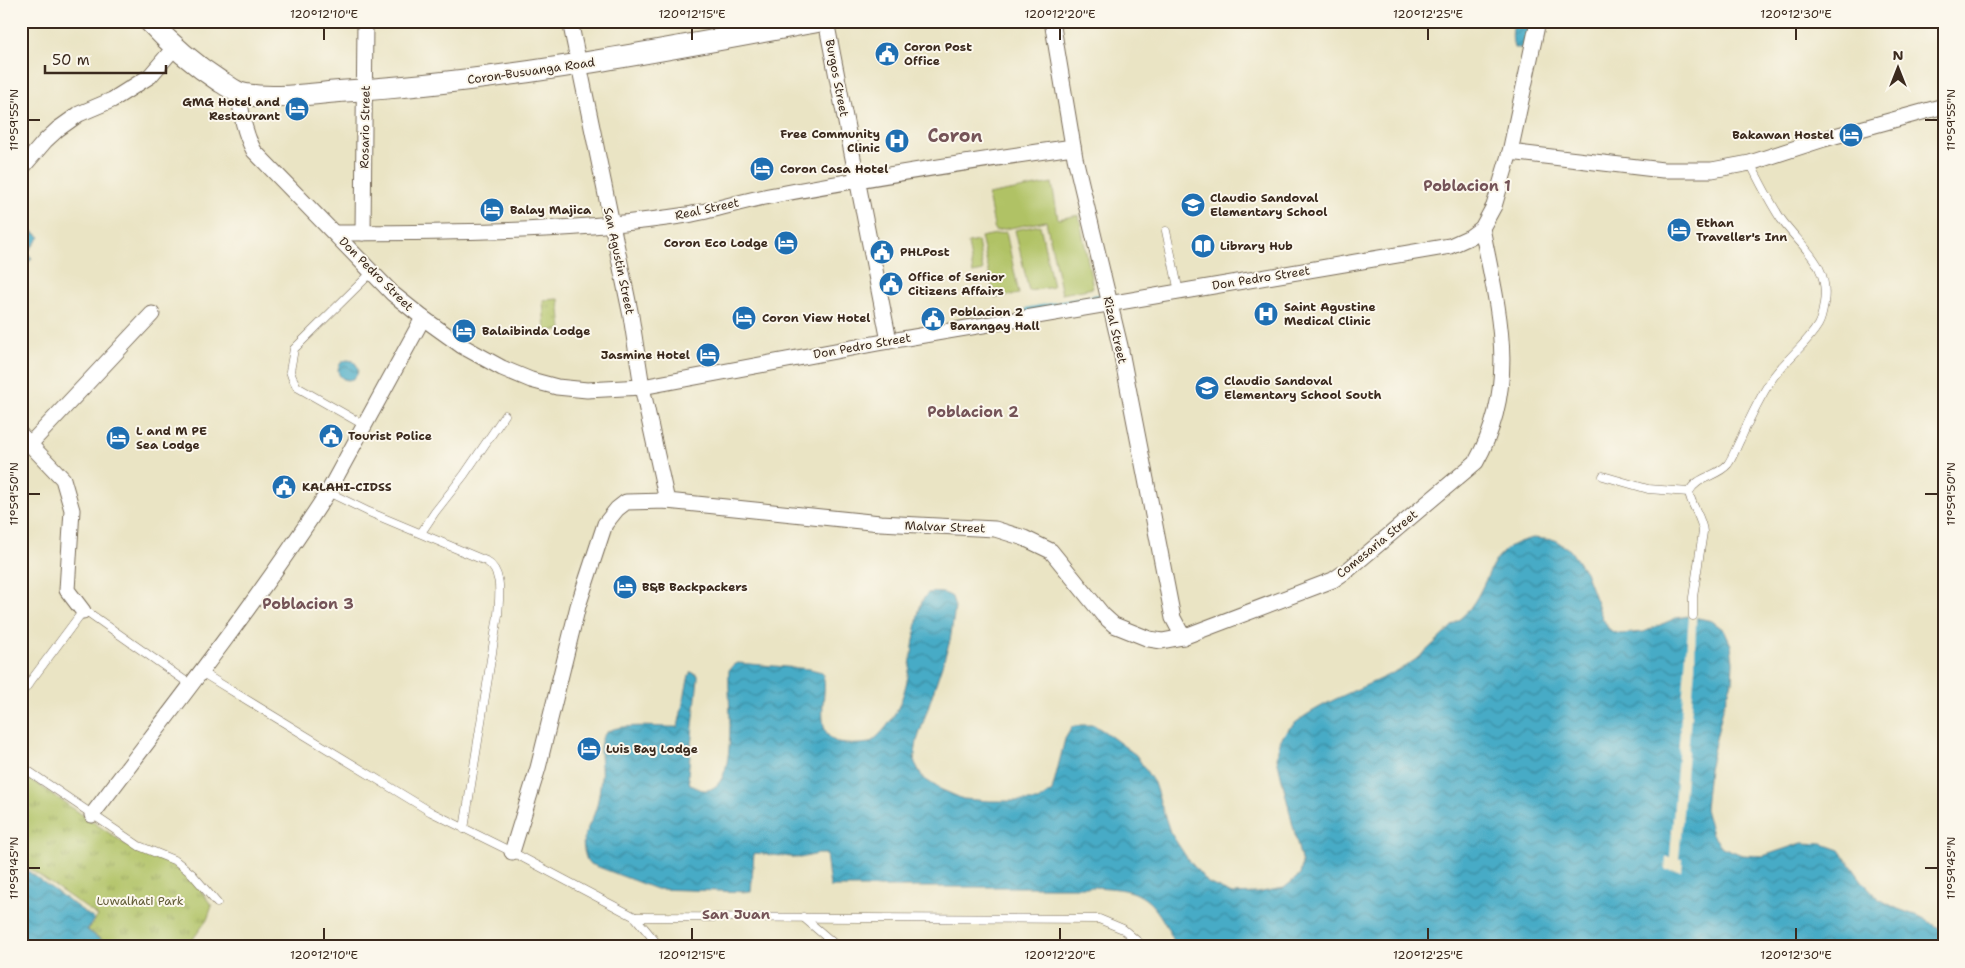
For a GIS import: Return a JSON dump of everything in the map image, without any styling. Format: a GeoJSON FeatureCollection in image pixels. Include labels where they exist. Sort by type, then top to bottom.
{"type":"FeatureCollection","features":[{"type":"Feature","properties":{"kind":"main road"},"geometry":{"type":"LineString","coordinates":[[149,21],[174,48],[203,70],[240,93]]}},
{"type":"Feature","properties":{"kind":"main road","name":"Coron-Busuanga Road"},"geometry":{"type":"LineString","coordinates":[[240,93],[268,96],[365,90],[578,66],[820,21]]}},
{"type":"Feature","properties":{"kind":"street","name":"Rosario Street"},"geometry":{"type":"LineString","coordinates":[[363,233],[365,21]]}},
{"type":"Feature","properties":{"kind":"street","name":"San Agustin Street"},"geometry":{"type":"LineString","coordinates":[[570,21],[619,266],[631,316],[642,387],[667,501]]}},
{"type":"Feature","properties":{"kind":"street","name":"Burgos Street"},"geometry":{"type":"LineString","coordinates":[[826,21],[889,341]]}},
{"type":"Feature","properties":{"kind":"street","name":"Rizal Street"},"geometry":{"type":"LineString","coordinates":[[1052,21],[1073,147],[1120,346],[1173,618],[1182,637]]}},
{"type":"Feature","properties":{"kind":"street","name":"Don Pedro Street"},"geometry":{"type":"LineString","coordinates":[[240,93],[240,109],[245,134],[254,151],[336,233],[393,294],[422,318],[478,355],[502,368],[531,380],[557,387],[587,390],[642,387],[889,341],[1450,246],[1470,238],[1482,228],[1494,206],[1510,152],[1538,21]]}},
{"type":"Feature","properties":{"kind":"street"},"geometry":{"type":"LineString","coordinates":[[21,169],[45,140],[58,129],[78,114],[112,100],[150,76],[174,48]]}},
{"type":"Feature","properties":{"kind":"street"},"geometry":{"type":"LineString","coordinates":[[1510,152],[1663,170],[1712,170],[1750,163],[1824,139],[1944,106]]}},
{"type":"Feature","properties":{"kind":"street","name":"Real Street"},"geometry":{"type":"LineString","coordinates":[[336,233],[517,231],[612,224],[688,215],[774,195],[858,180],[1073,147]]}},
{"type":"Feature","properties":{"kind":"street","name":"Comesaria Street"},"geometry":{"type":"LineString","coordinates":[[1182,637],[1333,580],[1349,569],[1476,462],[1494,424],[1500,401],[1503,373],[1503,359],[1493,287],[1482,228]]}},
{"type":"Feature","properties":{"kind":"street"},"geometry":{"type":"LineString","coordinates":[[83,611],[67,590],[72,510],[64,479],[26,440],[152,314]]}},
{"type":"Feature","properties":{"kind":"street"},"geometry":{"type":"LineString","coordinates":[[92,815],[201,672],[311,519],[328,492],[422,318]]}},
{"type":"Feature","properties":{"kind":"street","name":"Malvar Street"},"geometry":{"type":"LineString","coordinates":[[512,852],[538,768],[578,606],[605,524],[617,509],[626,502],[667,501],[880,523],[995,529],[1024,538],[1051,551],[1103,615],[1114,624],[1149,639],[1162,641],[1182,637]]}},
{"type":"Feature","properties":{"kind":"lane"},"geometry":{"type":"LineString","coordinates":[[1693,616],[1693,597],[1703,532],[1702,523],[1690,499],[1689,492],[1698,481],[1715,474],[1729,462],[1770,382],[1782,365],[1811,335],[1819,324],[1823,312],[1824,278],[1815,261],[1783,221],[1770,201],[1750,163]]}},
{"type":"Feature","properties":{"kind":"lane"},"geometry":{"type":"LineString","coordinates":[[1166,231],[1179,292]]}},
{"type":"Feature","properties":{"kind":"lane"},"geometry":{"type":"LineString","coordinates":[[364,425],[297,387],[290,371],[294,349],[372,272]]}},
{"type":"Feature","properties":{"kind":"lane"},"geometry":{"type":"LineString","coordinates":[[421,533],[505,415]]}},
{"type":"Feature","properties":{"kind":"lane"},"geometry":{"type":"LineString","coordinates":[[1603,476],[1648,489],[1689,492]]}},
{"type":"Feature","properties":{"kind":"lane"},"geometry":{"type":"LineString","coordinates":[[328,492],[369,512],[486,561],[492,564],[497,575],[499,586],[498,615],[464,829]]}},
{"type":"Feature","properties":{"kind":"lane"},"geometry":{"type":"LineString","coordinates":[[21,694],[83,611],[89,613],[191,684]]}},
{"type":"Feature","properties":{"kind":"lane"},"geometry":{"type":"LineString","coordinates":[[201,672],[431,812],[512,852],[635,917],[660,947]]}},
{"type":"Feature","properties":{"kind":"lane"},"geometry":{"type":"LineString","coordinates":[[21,766],[139,846],[176,861],[192,874],[217,903]]}},
{"type":"Feature","properties":{"kind":"lane"},"geometry":{"type":"LineString","coordinates":[[635,917],[1099,919],[1124,929],[1144,947]]}},
{"type":"Feature","properties":{"kind":"lane"},"geometry":{"type":"LineString","coordinates":[[803,917],[838,947]]}},
{"type":"Feature","properties":{"kind":"green space"},"geometry":{"type":"Polygon","coordinates":[[[1052,183],[1058,219],[1079,215],[1093,288],[1062,294],[1046,221],[995,231],[988,195],[1052,183]]]}},
{"type":"Feature","properties":{"kind":"green space"},"geometry":{"type":"Polygon","coordinates":[[[1040,225],[1053,287],[1029,291],[1015,230],[1040,225]]]}},
{"type":"Feature","properties":{"kind":"green space"},"geometry":{"type":"Polygon","coordinates":[[[1006,232],[1019,294],[995,298],[981,237],[1006,232]]]}},
{"type":"Feature","properties":{"kind":"green space"},"geometry":{"type":"Polygon","coordinates":[[[978,241],[983,271],[973,273],[968,243],[978,241]]]}},
{"type":"Feature","properties":{"kind":"green space"},"geometry":{"type":"Polygon","coordinates":[[[559,299],[562,330],[545,331],[543,300],[559,299]]]}},
{"type":"Feature","properties":{"kind":"green space","name":"Luwalhati Park"},"geometry":{"type":"Polygon","coordinates":[[[21,773],[137,852],[175,865],[194,881],[212,906],[207,920],[187,947],[112,947],[88,930],[98,916],[21,863],[21,773]]]}},
{"type":"Feature","properties":{"kind":"water"},"geometry":{"type":"Polygon","coordinates":[[[1516,21],[1529,21],[1527,46],[1522,48],[1514,48],[1513,45],[1513,30],[1516,21]]]}},
{"type":"Feature","properties":{"kind":"water"},"geometry":{"type":"Polygon","coordinates":[[[21,222],[40,237],[27,253],[32,258],[28,263],[21,258],[21,222]]]}},
{"type":"Feature","properties":{"kind":"water"},"geometry":{"type":"Polygon","coordinates":[[[348,360],[355,363],[358,370],[355,377],[348,380],[341,377],[338,370],[341,363],[348,360]]]}},
{"type":"Feature","properties":{"kind":"water"},"geometry":{"type":"Polygon","coordinates":[[[1533,538],[1555,540],[1570,550],[1585,572],[1602,617],[1608,628],[1613,632],[1621,634],[1644,632],[1676,618],[1689,616],[1712,621],[1724,630],[1731,645],[1733,662],[1732,682],[1724,704],[1709,769],[1705,809],[1712,834],[1722,847],[1742,855],[1763,856],[1802,843],[1823,844],[1840,850],[1863,882],[1879,899],[1898,909],[1923,918],[1944,931],[1944,947],[1177,947],[1165,923],[1149,902],[1134,893],[1119,889],[1095,887],[830,887],[826,854],[800,858],[754,853],[751,892],[656,889],[588,863],[583,845],[585,833],[597,805],[601,773],[600,748],[606,733],[620,728],[640,726],[678,727],[689,675],[691,672],[698,675],[688,775],[690,784],[702,790],[711,789],[720,782],[725,769],[730,735],[729,670],[738,663],[810,669],[822,672],[824,684],[823,716],[827,734],[839,743],[870,743],[883,731],[899,705],[908,676],[921,604],[928,593],[938,593],[947,594],[952,597],[955,608],[950,641],[917,741],[914,761],[923,778],[940,789],[963,799],[1038,801],[1052,791],[1065,739],[1072,727],[1094,725],[1136,755],[1154,783],[1170,832],[1187,858],[1208,883],[1232,894],[1256,893],[1284,888],[1300,875],[1302,864],[1277,758],[1281,739],[1291,727],[1323,705],[1383,678],[1415,660],[1468,610],[1499,556],[1507,548],[1518,542],[1533,538]]]}},
{"type":"Feature","properties":{"kind":"water"},"geometry":{"type":"Polygon","coordinates":[[[21,866],[94,919],[87,930],[111,947],[21,947],[21,866]]]}},
{"type":"Feature","properties":{"kind":"pier"},"geometry":{"type":"Polygon","coordinates":[[[1689,616],[1696,616],[1695,667],[1679,859],[1683,859],[1682,871],[1665,870],[1666,857],[1670,857],[1689,616]]]}},
{"type":"Feature","properties":{"kind":"waterway"},"geometry":{"type":"LineString","coordinates":[[1028,310],[1101,296]]}},
{"type":"Feature","properties":{"kind":"place","name":"Coron Post Office"},"geometry":{"type":"Point","coordinates":[887,54]}},
{"type":"Feature","properties":{"kind":"place","name":"GMG Hotel and Restaurant"},"geometry":{"type":"Point","coordinates":[297,109]}},
{"type":"Feature","properties":{"kind":"place","name":"Bakawan Hostel"},"geometry":{"type":"Point","coordinates":[1851,135]}},
{"type":"Feature","properties":{"kind":"place","name":"Free Community Clinic"},"geometry":{"type":"Point","coordinates":[897,141]}},
{"type":"Feature","properties":{"kind":"place","name":"Coron Casa Hotel"},"geometry":{"type":"Point","coordinates":[762,169]}},
{"type":"Feature","properties":{"kind":"place","name":"Claudio Sandoval Elementary School"},"geometry":{"type":"Point","coordinates":[1193,205]}},
{"type":"Feature","properties":{"kind":"place","name":"Balay Majica"},"geometry":{"type":"Point","coordinates":[492,210]}},
{"type":"Feature","properties":{"kind":"place","name":"Ethan Traveller's Inn"},"geometry":{"type":"Point","coordinates":[1679,230]}},
{"type":"Feature","properties":{"kind":"place","name":"Coron Eco Lodge"},"geometry":{"type":"Point","coordinates":[786,243]}},
{"type":"Feature","properties":{"kind":"place","name":"Library Hub"},"geometry":{"type":"Point","coordinates":[1203,246]}},
{"type":"Feature","properties":{"kind":"place","name":"PHLPost"},"geometry":{"type":"Point","coordinates":[882,252]}},
{"type":"Feature","properties":{"kind":"place","name":"Office of Senior Citizens Affairs"},"geometry":{"type":"Point","coordinates":[891,284]}},
{"type":"Feature","properties":{"kind":"place","name":"Saint Agustine Medical Clinic"},"geometry":{"type":"Point","coordinates":[1266,314]}},
{"type":"Feature","properties":{"kind":"place","name":"Coron View Hotel"},"geometry":{"type":"Point","coordinates":[744,318]}},
{"type":"Feature","properties":{"kind":"place","name":"Poblacion 2 Barangay Hall"},"geometry":{"type":"Point","coordinates":[933,319]}},
{"type":"Feature","properties":{"kind":"place","name":"Balaibinda Lodge"},"geometry":{"type":"Point","coordinates":[464,331]}},
{"type":"Feature","properties":{"kind":"place","name":"Jasmine Hotel"},"geometry":{"type":"Point","coordinates":[708,355]}},
{"type":"Feature","properties":{"kind":"place","name":"Claudio Sandoval Elementary School South"},"geometry":{"type":"Point","coordinates":[1207,388]}},
{"type":"Feature","properties":{"kind":"place","name":"Tourist Police"},"geometry":{"type":"Point","coordinates":[331,436]}},
{"type":"Feature","properties":{"kind":"place","name":"L and M PE Sea Lodge"},"geometry":{"type":"Point","coordinates":[118,438]}},
{"type":"Feature","properties":{"kind":"place","name":"KALAHI-CIDSS"},"geometry":{"type":"Point","coordinates":[284,487]}},
{"type":"Feature","properties":{"kind":"place","name":"B&B Backpackers"},"geometry":{"type":"Point","coordinates":[625,587]}},
{"type":"Feature","properties":{"kind":"place","name":"Luis Bay Lodge"},"geometry":{"type":"Point","coordinates":[589,749]}},
{"type":"Feature","properties":{"kind":"district","name":"Coron"},"geometry":{"type":"Point","coordinates":[955,136]}},
{"type":"Feature","properties":{"kind":"district","name":"Poblacion 1"},"geometry":{"type":"Point","coordinates":[1467,186]}},
{"type":"Feature","properties":{"kind":"district","name":"Poblacion 2"},"geometry":{"type":"Point","coordinates":[973,412]}},
{"type":"Feature","properties":{"kind":"district","name":"Poblacion 3"},"geometry":{"type":"Point","coordinates":[308,604]}},
{"type":"Feature","properties":{"kind":"district","name":"San Juan"},"geometry":{"type":"Point","coordinates":[736,914]}}]}
